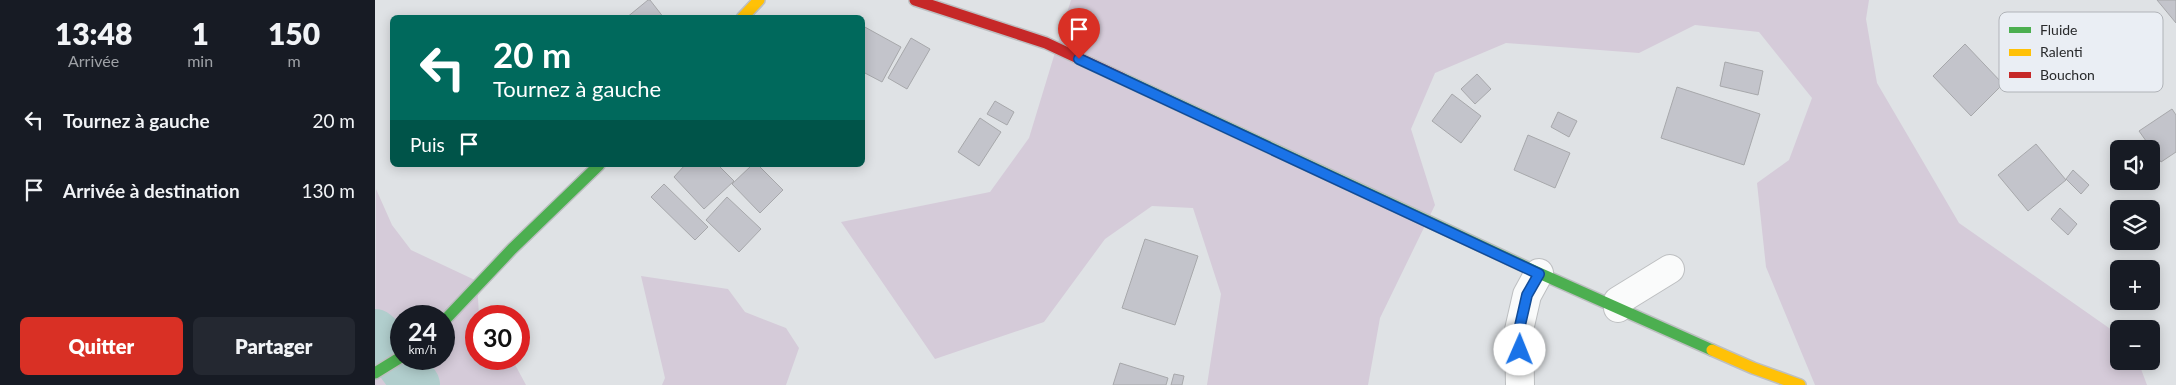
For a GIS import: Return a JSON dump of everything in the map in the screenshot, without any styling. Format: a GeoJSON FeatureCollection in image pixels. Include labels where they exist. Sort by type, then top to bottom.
{"type":"FeatureCollection","features":[{"type":"Feature","properties":{"kind":"street"},"geometry":{"type":"LineString","coordinates":[[745,15],[759,0]]}},
{"type":"Feature","properties":{"kind":"street"},"geometry":{"type":"LineString","coordinates":[[915,0],[1046,43],[1539,274],[1753,368],[1800,385]]}},
{"type":"Feature","properties":{"kind":"street"},"geometry":{"type":"LineString","coordinates":[[455,310],[512,250],[597,167]]}},
{"type":"Feature","properties":{"kind":"street"},"geometry":{"type":"LineString","coordinates":[[1618,308],[1618,302],[1670,269]]}},
{"type":"Feature","properties":{"kind":"street"},"geometry":{"type":"LineString","coordinates":[[1520,385],[1519,330],[1527,295],[1539,274]]}},
{"type":"Feature","properties":{"kind":"street"},"geometry":{"type":"LineString","coordinates":[[375,373],[390,364]]}},
{"type":"Feature","properties":{"kind":"shaded area"},"geometry":{"type":"Polygon","coordinates":[[[1071,0],[1869,0],[1866,19],[1877,83],[1959,223],[2110,329],[2110,370],[2141,370],[2147,385],[1815,385],[1766,267],[1757,183],[1789,160],[1812,98],[1759,32],[1695,25],[1639,53],[1506,43],[1435,73],[1411,129],[1435,205],[1380,318],[1368,385],[1207,385],[1221,294],[1193,208],[1152,206],[1105,239],[1044,322],[935,359],[841,222],[990,192],[1029,138],[1071,0]]]}},
{"type":"Feature","properties":{"kind":"shaded area"},"geometry":{"type":"Polygon","coordinates":[[[376,189],[392,225],[411,250],[477,281],[478,305],[465,305],[465,370],[518,370],[526,385],[375,385],[376,189]]]}},
{"type":"Feature","properties":{"kind":"shaded area"},"geometry":{"type":"Polygon","coordinates":[[[641,276],[728,289],[745,312],[786,328],[799,348],[786,385],[662,385],[665,378],[641,276]]]}},
{"type":"Feature","properties":{"kind":"building"},"geometry":{"type":"Polygon","coordinates":[[[650,0],[662,15],[630,15],[650,0]]]}},
{"type":"Feature","properties":{"kind":"building"},"geometry":{"type":"Polygon","coordinates":[[[2157,0],[2176,0],[2176,23],[2157,0]]]}},
{"type":"Feature","properties":{"kind":"building"},"geometry":{"type":"Polygon","coordinates":[[[865,27],[901,47],[882,82],[865,73],[865,27]]]}},
{"type":"Feature","properties":{"kind":"building"},"geometry":{"type":"Polygon","coordinates":[[[911,38],[930,49],[907,89],[888,78],[911,38]]]}},
{"type":"Feature","properties":{"kind":"building"},"geometry":{"type":"Polygon","coordinates":[[[1965,44],[1999,80],[1999,88],[1971,116],[1933,76],[1965,44]]]}},
{"type":"Feature","properties":{"kind":"building"},"geometry":{"type":"Polygon","coordinates":[[[1725,62],[1763,71],[1758,95],[1720,86],[1725,62]]]}},
{"type":"Feature","properties":{"kind":"building"},"geometry":{"type":"Polygon","coordinates":[[[1477,74],[1491,89],[1475,104],[1461,89],[1477,74]]]}},
{"type":"Feature","properties":{"kind":"building"},"geometry":{"type":"Polygon","coordinates":[[[1677,87],[1760,114],[1744,165],[1661,138],[1677,87]]]}},
{"type":"Feature","properties":{"kind":"building"},"geometry":{"type":"Polygon","coordinates":[[[1452,94],[1481,116],[1461,143],[1432,121],[1452,94]]]}},
{"type":"Feature","properties":{"kind":"building"},"geometry":{"type":"Polygon","coordinates":[[[995,101],[1014,112],[1007,125],[987,114],[995,101]]]}},
{"type":"Feature","properties":{"kind":"building"},"geometry":{"type":"Polygon","coordinates":[[[2172,109],[2176,115],[2176,152],[2161,162],[2160,140],[2145,140],[2139,131],[2172,109]]]}},
{"type":"Feature","properties":{"kind":"building"},"geometry":{"type":"Polygon","coordinates":[[[1558,112],[1577,121],[1569,137],[1551,127],[1558,112]]]}},
{"type":"Feature","properties":{"kind":"building"},"geometry":{"type":"Polygon","coordinates":[[[980,118],[1001,132],[979,166],[958,152],[980,118]]]}},
{"type":"Feature","properties":{"kind":"building"},"geometry":{"type":"Polygon","coordinates":[[[1528,135],[1570,153],[1555,188],[1514,170],[1528,135]]]}},
{"type":"Feature","properties":{"kind":"building"},"geometry":{"type":"Polygon","coordinates":[[[2036,144],[2066,180],[2028,211],[1998,175],[2036,144]]]}},
{"type":"Feature","properties":{"kind":"building"},"geometry":{"type":"Polygon","coordinates":[[[683,167],[720,167],[734,181],[704,209],[674,177],[683,167]]]}},
{"type":"Feature","properties":{"kind":"building"},"geometry":{"type":"Polygon","coordinates":[[[750,167],[760,167],[783,190],[760,213],[732,184],[750,167]]]}},
{"type":"Feature","properties":{"kind":"building"},"geometry":{"type":"Polygon","coordinates":[[[2073,170],[2089,185],[2081,194],[2066,179],[2073,170]]]}},
{"type":"Feature","properties":{"kind":"building"},"geometry":{"type":"Polygon","coordinates":[[[664,184],[708,227],[695,240],[651,197],[664,184]]]}},
{"type":"Feature","properties":{"kind":"building"},"geometry":{"type":"Polygon","coordinates":[[[727,197],[761,229],[739,252],[706,220],[727,197]]]}},
{"type":"Feature","properties":{"kind":"building"},"geometry":{"type":"Polygon","coordinates":[[[2060,208],[2077,224],[2068,235],[2051,219],[2060,208]]]}},
{"type":"Feature","properties":{"kind":"building"},"geometry":{"type":"Polygon","coordinates":[[[1145,239],[1198,256],[1175,325],[1122,308],[1145,239]]]}},
{"type":"Feature","properties":{"kind":"building"},"geometry":{"type":"Polygon","coordinates":[[[1120,363],[1168,378],[1166,385],[1113,385],[1120,363]]]}},
{"type":"Feature","properties":{"kind":"building"},"geometry":{"type":"Polygon","coordinates":[[[1174,374],[1184,376],[1182,385],[1171,385],[1174,374]]]}},
{"type":"Feature","properties":{"kind":"waterway"},"geometry":{"type":"LineString","coordinates":[[375,333],[383,340],[416,385]]}},
{"type":"Feature","properties":{"kind":"traffic: fast"},"geometry":{"type":"LineString","coordinates":[[1121,78],[1539,273],[1712,350]]}},
{"type":"Feature","properties":{"kind":"traffic: fast"},"geometry":{"type":"LineString","coordinates":[[455,309],[512,249],[597,167]]}},
{"type":"Feature","properties":{"kind":"traffic: fast"},"geometry":{"type":"LineString","coordinates":[[375,373],[390,364]]}},
{"type":"Feature","properties":{"kind":"traffic: slow"},"geometry":{"type":"LineString","coordinates":[[745,15],[759,0]]}},
{"type":"Feature","properties":{"kind":"traffic: slow"},"geometry":{"type":"LineString","coordinates":[[1712,350],[1753,368],[1800,385]]}},
{"type":"Feature","properties":{"kind":"traffic: jam"},"geometry":{"type":"LineString","coordinates":[[915,0],[1046,43],[1121,78]]}},
{"type":"Feature","properties":{"kind":"route"},"geometry":{"type":"LineString","coordinates":[[1079,59],[1466,238],[1539,274],[1527,295],[1519,330],[1520,350]]}}]}
